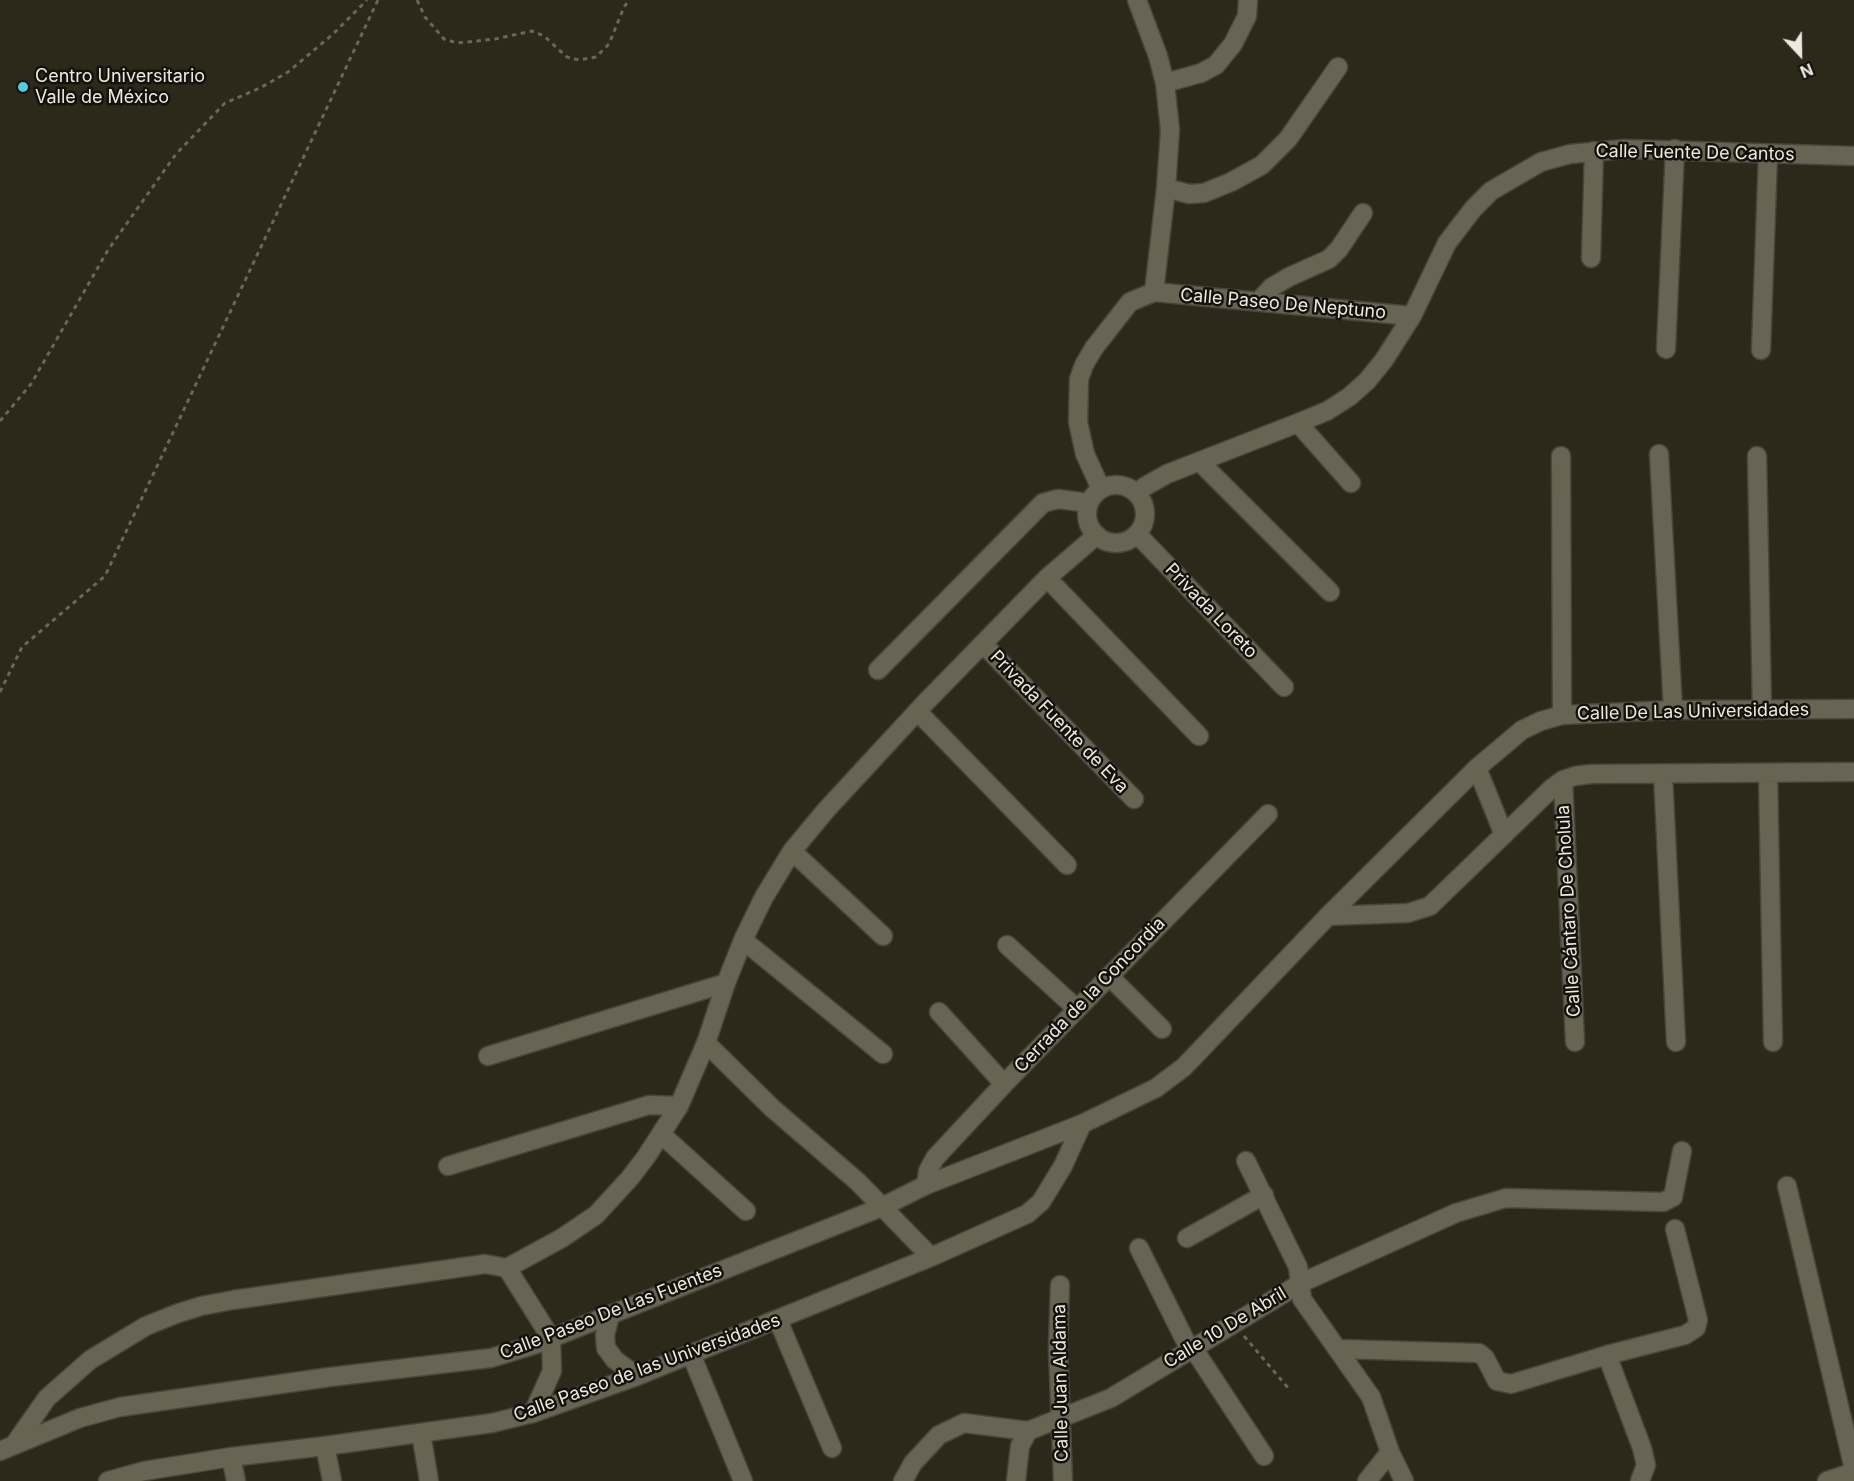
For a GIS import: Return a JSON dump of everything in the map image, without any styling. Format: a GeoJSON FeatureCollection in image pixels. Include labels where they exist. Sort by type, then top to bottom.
{"type":"FeatureCollection","features":[{"type":"Feature","properties":{"kind":"street"},"geometry":{"type":"LineString","coordinates":[[1101,489],[1085,454],[1078,422],[1079,379],[1084,365],[1112,323],[1130,302],[1154,292],[1166,188],[1170,130],[1165,82],[1137,0]]}},
{"type":"Feature","properties":{"kind":"street"},"geometry":{"type":"LineString","coordinates":[[1165,82],[1201,73],[1216,65],[1233,44],[1247,16],[1248,0]]}},
{"type":"Feature","properties":{"kind":"street"},"geometry":{"type":"LineString","coordinates":[[1166,188],[1189,194],[1204,193],[1231,182],[1262,165],[1288,139],[1338,67]]}},
{"type":"Feature","properties":{"kind":"street"},"geometry":{"type":"LineString","coordinates":[[1666,349],[1675,149]]}},
{"type":"Feature","properties":{"kind":"street","name":"Calle Fuente De Cantos"},"geometry":{"type":"LineString","coordinates":[[1138,494],[1153,481],[1337,405],[1367,381],[1384,360],[1412,316],[1447,243],[1482,198],[1504,182],[1541,162],[1570,154],[1594,151],[1675,149],[1854,156]]}},
{"type":"Feature","properties":{"kind":"street"},"geometry":{"type":"LineString","coordinates":[[1592,258],[1594,151]]}},
{"type":"Feature","properties":{"kind":"street"},"geometry":{"type":"LineString","coordinates":[[1761,350],[1768,154]]}},
{"type":"Feature","properties":{"kind":"street"},"geometry":{"type":"LineString","coordinates":[[1259,301],[1272,287],[1329,259],[1339,249],[1363,213]]}},
{"type":"Feature","properties":{"kind":"street","name":"Calle Paseo De Neptuno"},"geometry":{"type":"LineString","coordinates":[[1154,292],[1412,316]]}},
{"type":"Feature","properties":{"kind":"street"},"geometry":{"type":"LineString","coordinates":[[1298,423],[1351,483]]}},
{"type":"Feature","properties":{"kind":"street"},"geometry":{"type":"LineString","coordinates":[[1659,454],[1672,710]]}},
{"type":"Feature","properties":{"kind":"street"},"geometry":{"type":"LineString","coordinates":[[1561,456],[1562,715]]}},
{"type":"Feature","properties":{"kind":"street"},"geometry":{"type":"LineString","coordinates":[[1757,456],[1762,711]]}},
{"type":"Feature","properties":{"kind":"street"},"geometry":{"type":"LineString","coordinates":[[1200,462],[1330,592]]}},
{"type":"Feature","properties":{"kind":"street"},"geometry":{"type":"LineString","coordinates":[[1120,485],[1138,494],[1145,509],[1145,518],[1137,534],[1121,543],[1104,540],[1096,535],[1088,520],[1089,503],[1101,489],[1120,485]]}},
{"type":"Feature","properties":{"kind":"street"},"geometry":{"type":"LineString","coordinates":[[878,670],[1043,504],[1058,500],[1089,503]]}},
{"type":"Feature","properties":{"kind":"street","name":"Privada Loreto"},"geometry":{"type":"LineString","coordinates":[[1137,534],[1284,687]]}},
{"type":"Feature","properties":{"kind":"street"},"geometry":{"type":"LineString","coordinates":[[7,1448],[47,1398],[90,1360],[146,1326],[176,1314],[201,1306],[233,1300],[470,1265],[485,1264],[507,1268],[582,1226],[596,1215],[630,1178],[678,1106],[706,1043],[743,940],[764,897],[792,851],[826,809],[983,644],[1047,578],[1096,535]]}},
{"type":"Feature","properties":{"kind":"street"},"geometry":{"type":"LineString","coordinates":[[1047,578],[1199,736]]}},
{"type":"Feature","properties":{"kind":"street","name":"Privada Fuente de Eva"},"geometry":{"type":"LineString","coordinates":[[983,644],[1134,799]]}},
{"type":"Feature","properties":{"kind":"street","name":"Calle De Las Universidades"},"geometry":{"type":"LineString","coordinates":[[1328,916],[1477,768],[1521,730],[1562,715],[1672,710],[1854,709]]}},
{"type":"Feature","properties":{"kind":"street"},"geometry":{"type":"LineString","coordinates":[[918,712],[1067,865]]}},
{"type":"Feature","properties":{"kind":"street"},"geometry":{"type":"LineString","coordinates":[[1477,768],[1504,835]]}},
{"type":"Feature","properties":{"kind":"street"},"geometry":{"type":"LineString","coordinates":[[1768,772],[1773,1042]]}},
{"type":"Feature","properties":{"kind":"street"},"geometry":{"type":"LineString","coordinates":[[1328,916],[1408,913],[1430,906],[1563,780],[1591,774],[1854,772]]}},
{"type":"Feature","properties":{"kind":"street"},"geometry":{"type":"LineString","coordinates":[[1663,774],[1676,1042]]}},
{"type":"Feature","properties":{"kind":"street","name":"Calle Cántaro De Cholula"},"geometry":{"type":"LineString","coordinates":[[1563,780],[1575,1042]]}},
{"type":"Feature","properties":{"kind":"street","name":"Cerrada de la Concordia"},"geometry":{"type":"LineString","coordinates":[[926,1185],[928,1172],[935,1158],[1077,1008],[1268,814]]}},
{"type":"Feature","properties":{"kind":"street"},"geometry":{"type":"LineString","coordinates":[[792,851],[883,936]]}},
{"type":"Feature","properties":{"kind":"street","name":"Calle Paseo De Las Fuentes"},"geometry":{"type":"LineString","coordinates":[[7,1448],[81,1418],[120,1407],[330,1377],[491,1358],[534,1345],[882,1207],[926,1185],[1082,1124],[1156,1088],[1184,1068],[1328,916]]}},
{"type":"Feature","properties":{"kind":"street"},"geometry":{"type":"LineString","coordinates":[[743,940],[883,1054]]}},
{"type":"Feature","properties":{"kind":"street"},"geometry":{"type":"LineString","coordinates":[[1007,945],[1077,1008]]}},
{"type":"Feature","properties":{"kind":"street"},"geometry":{"type":"LineString","coordinates":[[1109,976],[1162,1029]]}},
{"type":"Feature","properties":{"kind":"street"},"geometry":{"type":"LineString","coordinates":[[488,1056],[726,983]]}},
{"type":"Feature","properties":{"kind":"street"},"geometry":{"type":"LineString","coordinates":[[939,1012],[1004,1084]]}},
{"type":"Feature","properties":{"kind":"street"},"geometry":{"type":"LineString","coordinates":[[706,1043],[772,1108],[858,1182],[931,1257]]}},
{"type":"Feature","properties":{"kind":"street"},"geometry":{"type":"LineString","coordinates":[[448,1166],[649,1105],[678,1106]]}},
{"type":"Feature","properties":{"kind":"street","name":"Calle Paseo de las Universidades"},"geometry":{"type":"LineString","coordinates":[[108,1481],[145,1476],[231,1457],[492,1423],[533,1413],[637,1376],[931,1257],[1026,1214],[1041,1202],[1063,1166],[1082,1124]]}},
{"type":"Feature","properties":{"kind":"street"},"geometry":{"type":"LineString","coordinates":[[661,1134],[746,1211]]}},
{"type":"Feature","properties":{"kind":"street"},"geometry":{"type":"LineString","coordinates":[[1246,1161],[1298,1267],[1301,1283],[1456,1213],[1506,1198],[1663,1202],[1673,1197],[1682,1151]]}},
{"type":"Feature","properties":{"kind":"street"},"geometry":{"type":"LineString","coordinates":[[1787,1186],[1854,1470],[1827,1481]]}},
{"type":"Feature","properties":{"kind":"street"},"geometry":{"type":"LineString","coordinates":[[1187,1238],[1264,1195]]}},
{"type":"Feature","properties":{"kind":"street"},"geometry":{"type":"LineString","coordinates":[[1338,1349],[1479,1353],[1485,1358],[1497,1381],[1511,1384],[1606,1354],[1685,1335],[1696,1328],[1698,1320],[1675,1229]]}},
{"type":"Feature","properties":{"kind":"street"},"geometry":{"type":"LineString","coordinates":[[1139,1248],[1192,1349],[1264,1456]]}},
{"type":"Feature","properties":{"kind":"street"},"geometry":{"type":"LineString","coordinates":[[507,1268],[551,1338],[552,1371],[533,1413]]}},
{"type":"Feature","properties":{"kind":"street","name":"Calle 10 De Abril"},"geometry":{"type":"LineString","coordinates":[[903,1481],[913,1463],[939,1435],[964,1423],[1028,1431],[1111,1398],[1301,1283],[1302,1299],[1371,1397],[1390,1452],[1404,1481]]}},
{"type":"Feature","properties":{"kind":"street","name":"Calle Juan Aldama"},"geometry":{"type":"LineString","coordinates":[[1060,1285],[1058,1348],[1063,1481]]}},
{"type":"Feature","properties":{"kind":"street"},"geometry":{"type":"LineString","coordinates":[[610,1315],[605,1335],[606,1347],[615,1360],[637,1376]]}},
{"type":"Feature","properties":{"kind":"street"},"geometry":{"type":"LineString","coordinates":[[778,1320],[832,1448]]}},
{"type":"Feature","properties":{"kind":"street"},"geometry":{"type":"LineString","coordinates":[[691,1354],[744,1481]]}},
{"type":"Feature","properties":{"kind":"street"},"geometry":{"type":"LineString","coordinates":[[1606,1354],[1642,1448],[1646,1465],[1640,1481]]}},
{"type":"Feature","properties":{"kind":"street"},"geometry":{"type":"LineString","coordinates":[[1016,1481],[1020,1446],[1028,1431]]}},
{"type":"Feature","properties":{"kind":"street"},"geometry":{"type":"LineString","coordinates":[[421,1433],[429,1481]]}},
{"type":"Feature","properties":{"kind":"street"},"geometry":{"type":"LineString","coordinates":[[326,1446],[332,1481]]}},
{"type":"Feature","properties":{"kind":"street"},"geometry":{"type":"LineString","coordinates":[[1367,1481],[1390,1452]]}},
{"type":"Feature","properties":{"kind":"street"},"geometry":{"type":"LineString","coordinates":[[231,1457],[236,1481]]}},
{"type":"Feature","properties":{"kind":"path"},"geometry":{"type":"LineString","coordinates":[[0,421],[31,384],[108,250],[176,154],[225,104],[288,72],[332,35],[367,0]]}},
{"type":"Feature","properties":{"kind":"path"},"geometry":{"type":"LineString","coordinates":[[0,692],[22,647],[105,576],[378,0]]}},
{"type":"Feature","properties":{"kind":"path"},"geometry":{"type":"LineString","coordinates":[[417,0],[425,17],[444,39],[457,43],[495,39],[532,31],[544,36],[567,57],[579,60],[596,57],[609,44],[629,0]]}},
{"type":"Feature","properties":{"kind":"path"},"geometry":{"type":"LineString","coordinates":[[1234,1323],[1288,1389]]}},
{"type":"Feature","properties":{"kind":"place","name":"Centro Universitario Valle de México"},"geometry":{"type":"Point","coordinates":[23,87]}}]}
